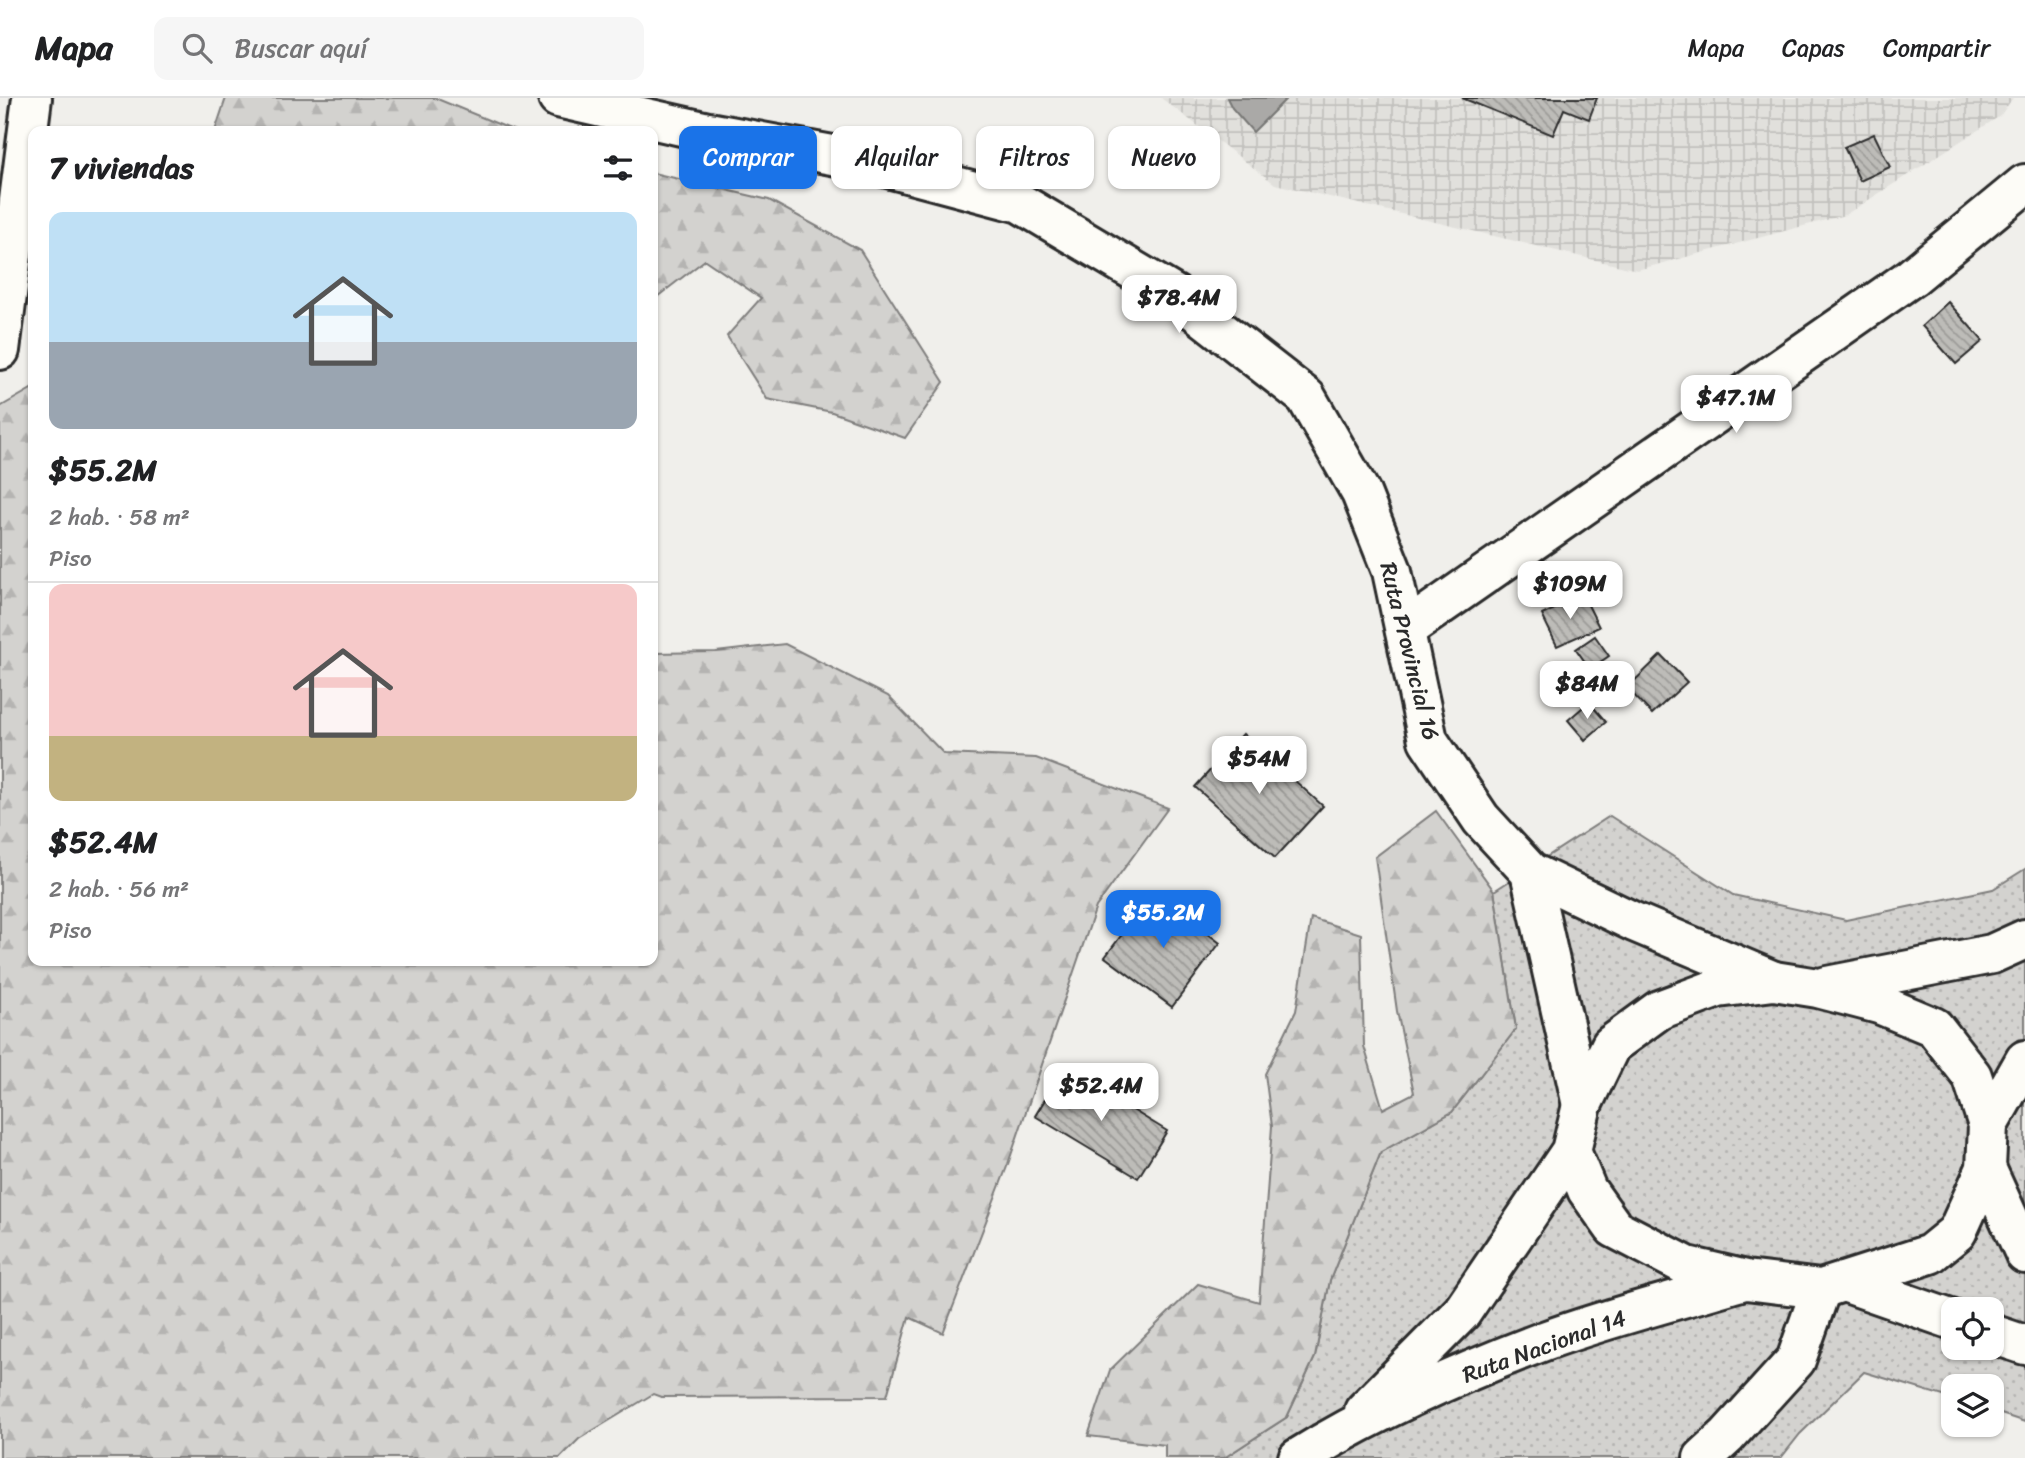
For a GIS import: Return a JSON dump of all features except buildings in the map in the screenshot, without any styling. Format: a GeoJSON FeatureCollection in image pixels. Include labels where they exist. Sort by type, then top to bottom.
{"type":"FeatureCollection","features":[{"type":"Feature","properties":{"kind":"main road"},"geometry":{"type":"LineString","coordinates":[[28,126],[32,98]]}},
{"type":"Feature","properties":{"kind":"main road","name":"Ruta Provincial 16"},"geometry":{"type":"LineString","coordinates":[[558,98],[708,132],[854,159],[1020,203],[1175,295],[1306,397],[1361,493],[1392,571],[1429,740],[1481,819],[1530,872],[1634,922],[1774,981]]}},
{"type":"Feature","properties":{"kind":"main road"},"geometry":{"type":"LineString","coordinates":[[0,350],[28,130]]}},
{"type":"Feature","properties":{"kind":"main road"},"geometry":{"type":"LineString","coordinates":[[1405,630],[1912,277],[2025,184]]}},
{"type":"Feature","properties":{"kind":"main road"},"geometry":{"type":"LineString","coordinates":[[1530,872],[1582,1105]]}},
{"type":"Feature","properties":{"kind":"main road"},"geometry":{"type":"LineString","coordinates":[[1818,988],[1992,954],[2025,939]]}},
{"type":"Feature","properties":{"kind":"main road"},"geometry":{"type":"LineString","coordinates":[[1703,1458],[1727,1436],[1796,1360],[1832,1286],[1930,1254],[1957,1232],[1986,1168],[1988,1125],[1972,1076],[1934,1027],[1879,1004],[1818,988],[1774,981],[1718,988],[1659,1010],[1611,1045],[1582,1105],[1571,1151],[1587,1190],[1614,1228],[1687,1266],[1746,1280],[1832,1286],[1941,1317]]}},
{"type":"Feature","properties":{"kind":"main road"},"geometry":{"type":"LineString","coordinates":[[1988,1125],[2025,1060]]}},
{"type":"Feature","properties":{"kind":"main road","name":"Ruta Nacional 14"},"geometry":{"type":"LineString","coordinates":[[1347,1427],[1462,1312],[1571,1151]]}},
{"type":"Feature","properties":{"kind":"main road"},"geometry":{"type":"LineString","coordinates":[[1986,1168],[2025,1254]]}},
{"type":"Feature","properties":{"kind":"main road","name":"Ruta Nacional 14"},"geometry":{"type":"LineString","coordinates":[[1298,1458],[1347,1427],[1461,1375],[1546,1341],[1746,1280]]}},
{"type":"Feature","properties":{"kind":"main road"},"geometry":{"type":"LineString","coordinates":[[2004,1338],[2025,1345]]}},
{"type":"Feature","properties":{"kind":"shaded area"},"geometry":{"type":"Polygon","coordinates":[[[1161,98],[2013,98],[2000,116],[1845,215],[1637,270],[1275,184],[1220,143],[1220,126],[1198,126],[1161,98]]]}},
{"type":"Feature","properties":{"kind":"shaded area"},"geometry":{"type":"Polygon","coordinates":[[[1227,98],[1287,98],[1253,132],[1232,108],[1227,98]]]}},
{"type":"Feature","properties":{"kind":"green space"},"geometry":{"type":"Polygon","coordinates":[[[226,98],[435,98],[503,126],[217,126],[226,98]]]}},
{"type":"Feature","properties":{"kind":"green space"},"geometry":{"type":"Polygon","coordinates":[[[658,174],[679,179],[679,189],[722,189],[769,200],[860,250],[944,382],[905,438],[832,412],[767,399],[727,336],[761,298],[705,260],[658,296],[658,174]]]}},
{"type":"Feature","properties":{"kind":"green space"},"geometry":{"type":"Polygon","coordinates":[[[28,391],[28,966],[658,966],[658,653],[716,652],[785,644],[888,696],[944,754],[1036,758],[1168,808],[1096,907],[1008,1164],[943,1333],[909,1317],[887,1396],[661,1397],[653,1394],[579,1439],[560,1458],[0,1458],[0,407],[28,391]]]}},
{"type":"Feature","properties":{"kind":"green space"},"geometry":{"type":"Polygon","coordinates":[[[1436,811],[1494,891],[1516,1029],[1452,1112],[1381,1152],[1330,1280],[1315,1357],[1287,1417],[1224,1458],[1165,1458],[1165,1445],[1088,1436],[1110,1370],[1198,1284],[1259,1302],[1272,1126],[1265,1074],[1296,1011],[1311,918],[1361,934],[1364,1046],[1383,1109],[1414,1093],[1397,1011],[1375,857],[1436,811]]]}},
{"type":"Feature","properties":{"kind":"green space"},"geometry":{"type":"Polygon","coordinates":[[[1610,816],[1733,895],[1846,920],[1993,889],[2025,869],[2025,1422],[2004,1415],[2004,1374],[1941,1374],[1941,1395],[1864,1372],[1800,1434],[1781,1458],[1224,1458],[1287,1417],[1315,1357],[1330,1280],[1381,1152],[1452,1112],[1516,1029],[1494,891],[1610,816]]]}}]}
